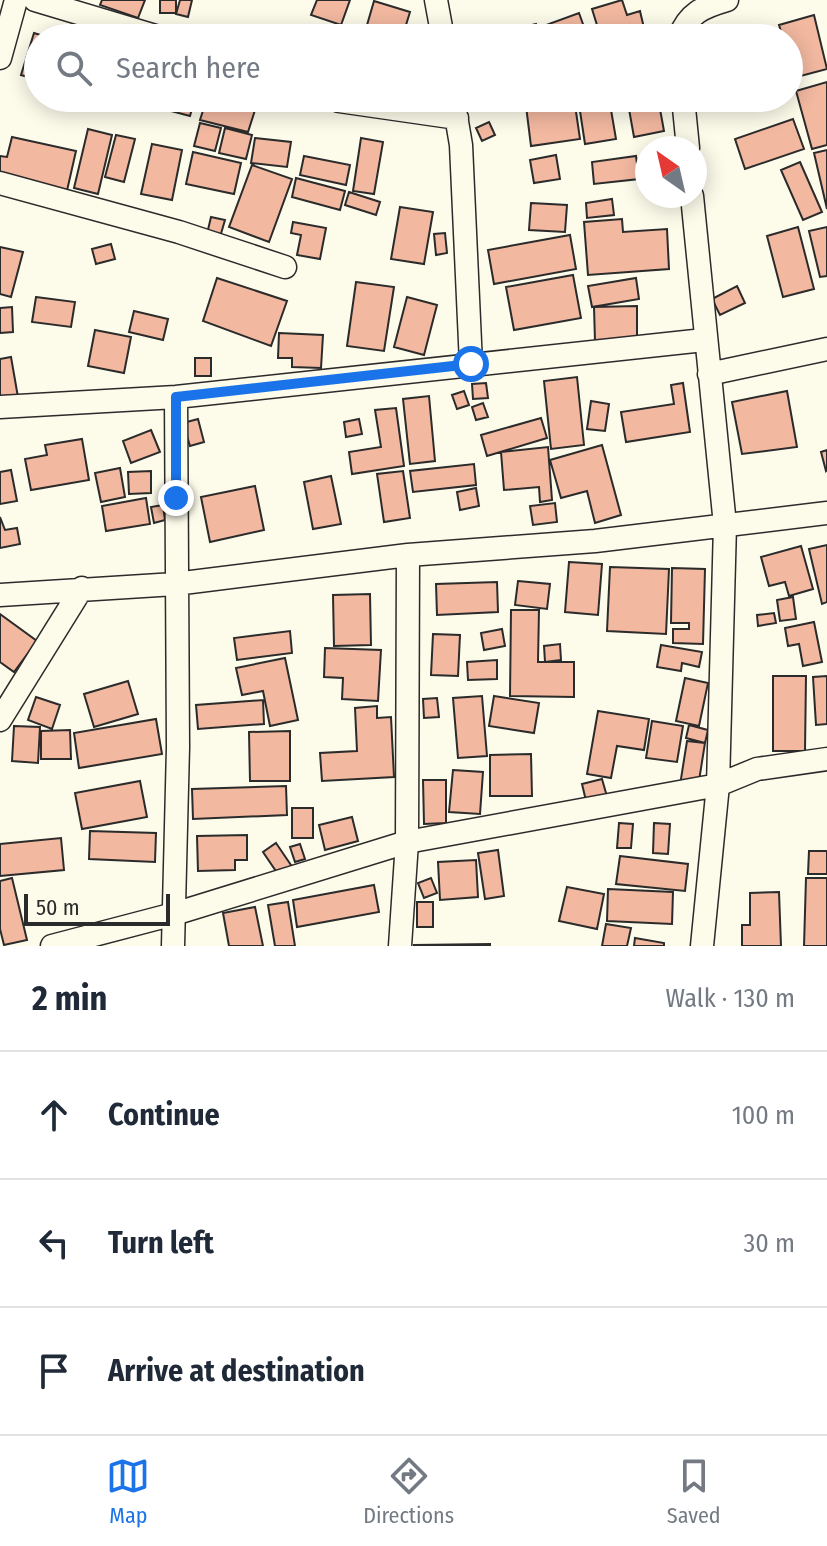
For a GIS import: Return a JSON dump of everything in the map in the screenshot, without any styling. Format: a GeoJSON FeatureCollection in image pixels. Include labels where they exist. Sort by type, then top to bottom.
{"type":"FeatureCollection","features":[{"type":"Feature","properties":{"kind":"street"},"geometry":{"type":"LineString","coordinates":[[0,58],[16,0]]}},
{"type":"Feature","properties":{"kind":"street"},"geometry":{"type":"LineString","coordinates":[[35,0],[115,24]]}},
{"type":"Feature","properties":{"kind":"street"},"geometry":{"type":"LineString","coordinates":[[436,0],[440,24]]}},
{"type":"Feature","properties":{"kind":"street"},"geometry":{"type":"LineString","coordinates":[[685,24],[689,16],[727,0]]}},
{"type":"Feature","properties":{"kind":"street"},"geometry":{"type":"LineString","coordinates":[[456,112],[461,145],[471,364]]}},
{"type":"Feature","properties":{"kind":"street"},"geometry":{"type":"LineString","coordinates":[[684,112],[687,136]]}},
{"type":"Feature","properties":{"kind":"street"},"geometry":{"type":"LineString","coordinates":[[0,183],[179,232],[285,267]]}},
{"type":"Feature","properties":{"kind":"street"},"geometry":{"type":"LineString","coordinates":[[693,208],[725,525],[718,785],[702,946]]}},
{"type":"Feature","properties":{"kind":"street"},"geometry":{"type":"LineString","coordinates":[[0,407],[176,397],[704,340]]}},
{"type":"Feature","properties":{"kind":"street"},"geometry":{"type":"LineString","coordinates":[[709,374],[827,349]]}},
{"type":"Feature","properties":{"kind":"street"},"geometry":{"type":"LineString","coordinates":[[173,946],[178,747],[176,397]]}},
{"type":"Feature","properties":{"kind":"street"},"geometry":{"type":"LineString","coordinates":[[0,595],[175,584],[408,555],[595,541],[827,513]]}},
{"type":"Feature","properties":{"kind":"street"},"geometry":{"type":"LineString","coordinates":[[400,946],[407,842],[408,555]]}},
{"type":"Feature","properties":{"kind":"street"},"geometry":{"type":"LineString","coordinates":[[0,720],[82,588]]}},
{"type":"Feature","properties":{"kind":"street"},"geometry":{"type":"LineString","coordinates":[[52,946],[174,914],[407,842],[718,785],[757,769],[827,759]]}},
{"type":"Feature","properties":{"kind":"building"},"geometry":{"type":"Polygon","coordinates":[[[102,0],[145,0],[138,18],[100,5],[102,0]]]}},
{"type":"Feature","properties":{"kind":"building"},"geometry":{"type":"Polygon","coordinates":[[[160,0],[176,0],[176,13],[160,13],[160,0]]]}},
{"type":"Feature","properties":{"kind":"building"},"geometry":{"type":"Polygon","coordinates":[[[180,0],[192,0],[188,17],[176,14],[180,0]]]}},
{"type":"Feature","properties":{"kind":"building"},"geometry":{"type":"Polygon","coordinates":[[[317,0],[350,0],[341,24],[311,15],[317,0]]]}},
{"type":"Feature","properties":{"kind":"building"},"geometry":{"type":"Polygon","coordinates":[[[622,0],[627,15],[640,11],[643,24],[597,24],[592,9],[622,0]]]}},
{"type":"Feature","properties":{"kind":"building"},"geometry":{"type":"Polygon","coordinates":[[[374,1],[410,12],[406,24],[367,24],[374,1]]]}},
{"type":"Feature","properties":{"kind":"building"},"geometry":{"type":"Polygon","coordinates":[[[579,13],[583,24],[549,24],[579,13]]]}},
{"type":"Feature","properties":{"kind":"building"},"geometry":{"type":"Polygon","coordinates":[[[814,15],[827,69],[803,75],[803,24],[782,24],[814,15]]]}},
{"type":"Feature","properties":{"kind":"building"},"geometry":{"type":"Polygon","coordinates":[[[827,82],[827,145],[812,149],[802,112],[803,89],[827,82]]]}},
{"type":"Feature","properties":{"kind":"building"},"geometry":{"type":"Polygon","coordinates":[[[203,112],[254,112],[248,132],[200,120],[203,112]]]}},
{"type":"Feature","properties":{"kind":"building"},"geometry":{"type":"Polygon","coordinates":[[[527,112],[576,112],[580,139],[531,146],[527,112]]]}},
{"type":"Feature","properties":{"kind":"building"},"geometry":{"type":"Polygon","coordinates":[[[580,112],[611,112],[616,139],[585,144],[580,112]]]}},
{"type":"Feature","properties":{"kind":"building"},"geometry":{"type":"Polygon","coordinates":[[[630,112],[661,112],[664,131],[635,137],[630,112]]]}},
{"type":"Feature","properties":{"kind":"building"},"geometry":{"type":"Polygon","coordinates":[[[793,119],[804,149],[745,169],[735,139],[793,119]]]}},
{"type":"Feature","properties":{"kind":"building"},"geometry":{"type":"Polygon","coordinates":[[[489,122],[495,135],[482,141],[476,128],[489,122]]]}},
{"type":"Feature","properties":{"kind":"building"},"geometry":{"type":"Polygon","coordinates":[[[200,123],[221,128],[215,151],[194,146],[200,123]]]}},
{"type":"Feature","properties":{"kind":"building"},"geometry":{"type":"Polygon","coordinates":[[[225,128],[252,135],[246,159],[219,153],[225,128]]]}},
{"type":"Feature","properties":{"kind":"building"},"geometry":{"type":"Polygon","coordinates":[[[88,129],[112,135],[98,194],[74,188],[88,129]]]}},
{"type":"Feature","properties":{"kind":"building"},"geometry":{"type":"Polygon","coordinates":[[[116,135],[135,139],[124,182],[105,177],[116,135]]]}},
{"type":"Feature","properties":{"kind":"building"},"geometry":{"type":"Polygon","coordinates":[[[12,137],[76,151],[66,195],[0,181],[0,156],[7,157],[12,137]]]}},
{"type":"Feature","properties":{"kind":"building"},"geometry":{"type":"Polygon","coordinates":[[[255,138],[291,142],[287,167],[251,163],[255,138]]]}},
{"type":"Feature","properties":{"kind":"building"},"geometry":{"type":"Polygon","coordinates":[[[361,138],[383,142],[374,194],[353,191],[361,138]]]}},
{"type":"Feature","properties":{"kind":"building"},"geometry":{"type":"Polygon","coordinates":[[[152,144],[182,150],[172,200],[141,194],[152,144]]]}},
{"type":"Feature","properties":{"kind":"building"},"geometry":{"type":"Polygon","coordinates":[[[827,150],[827,209],[814,153],[827,150]]]}},
{"type":"Feature","properties":{"kind":"building"},"geometry":{"type":"Polygon","coordinates":[[[193,152],[241,163],[234,194],[186,184],[193,152]]]}},
{"type":"Feature","properties":{"kind":"building"},"geometry":{"type":"Polygon","coordinates":[[[556,155],[560,179],[534,183],[530,160],[556,155]]]}},
{"type":"Feature","properties":{"kind":"building"},"geometry":{"type":"Polygon","coordinates":[[[304,156],[350,165],[346,185],[300,175],[304,156]]]}},
{"type":"Feature","properties":{"kind":"building"},"geometry":{"type":"Polygon","coordinates":[[[635,156],[635,179],[594,184],[592,162],[635,156]]]}},
{"type":"Feature","properties":{"kind":"building"},"geometry":{"type":"Polygon","coordinates":[[[800,162],[822,212],[803,220],[781,170],[800,162]]]}},
{"type":"Feature","properties":{"kind":"building"},"geometry":{"type":"Polygon","coordinates":[[[252,165],[292,179],[269,242],[229,227],[252,165]]]}},
{"type":"Feature","properties":{"kind":"building"},"geometry":{"type":"Polygon","coordinates":[[[296,178],[345,191],[340,210],[292,197],[296,178]]]}},
{"type":"Feature","properties":{"kind":"building"},"geometry":{"type":"Polygon","coordinates":[[[349,192],[380,202],[376,215],[345,205],[349,192]]]}},
{"type":"Feature","properties":{"kind":"building"},"geometry":{"type":"Polygon","coordinates":[[[612,199],[614,215],[587,218],[586,203],[612,199]]]}},
{"type":"Feature","properties":{"kind":"building"},"geometry":{"type":"Polygon","coordinates":[[[531,203],[567,205],[565,232],[529,230],[531,203]]]}},
{"type":"Feature","properties":{"kind":"building"},"geometry":{"type":"Polygon","coordinates":[[[400,207],[433,212],[424,264],[391,259],[400,207]]]}},
{"type":"Feature","properties":{"kind":"building"},"geometry":{"type":"Polygon","coordinates":[[[211,217],[225,220],[220,237],[207,234],[211,217]]]}},
{"type":"Feature","properties":{"kind":"building"},"geometry":{"type":"Polygon","coordinates":[[[622,219],[623,232],[667,229],[669,269],[588,275],[584,222],[622,219]]]}},
{"type":"Feature","properties":{"kind":"building"},"geometry":{"type":"Polygon","coordinates":[[[293,222],[326,228],[320,259],[297,255],[301,235],[291,233],[293,222]]]}},
{"type":"Feature","properties":{"kind":"building"},"geometry":{"type":"Polygon","coordinates":[[[798,227],[814,289],[783,297],[767,236],[798,227]]]}},
{"type":"Feature","properties":{"kind":"building"},"geometry":{"type":"Polygon","coordinates":[[[827,227],[827,276],[820,277],[809,231],[827,227]]]}},
{"type":"Feature","properties":{"kind":"building"},"geometry":{"type":"Polygon","coordinates":[[[445,233],[447,253],[436,255],[434,234],[445,233]]]}},
{"type":"Feature","properties":{"kind":"building"},"geometry":{"type":"Polygon","coordinates":[[[570,235],[576,269],[494,284],[488,250],[570,235]]]}},
{"type":"Feature","properties":{"kind":"building"},"geometry":{"type":"Polygon","coordinates":[[[111,244],[115,259],[96,264],[92,249],[111,244]]]}},
{"type":"Feature","properties":{"kind":"building"},"geometry":{"type":"Polygon","coordinates":[[[0,247],[23,252],[11,297],[0,294],[0,247]]]}},
{"type":"Feature","properties":{"kind":"building"},"geometry":{"type":"Polygon","coordinates":[[[573,275],[581,318],[514,330],[506,287],[573,275]]]}},
{"type":"Feature","properties":{"kind":"building"},"geometry":{"type":"Polygon","coordinates":[[[217,278],[287,301],[271,346],[203,321],[217,278]]]}},
{"type":"Feature","properties":{"kind":"building"},"geometry":{"type":"Polygon","coordinates":[[[636,278],[639,299],[592,307],[588,286],[636,278]]]}},
{"type":"Feature","properties":{"kind":"building"},"geometry":{"type":"Polygon","coordinates":[[[356,282],[394,287],[384,351],[347,346],[356,282]]]}},
{"type":"Feature","properties":{"kind":"building"},"geometry":{"type":"Polygon","coordinates":[[[737,286],[745,303],[720,315],[712,299],[737,286]]]}},
{"type":"Feature","properties":{"kind":"building"},"geometry":{"type":"Polygon","coordinates":[[[36,297],[75,302],[71,327],[32,322],[36,297]]]}},
{"type":"Feature","properties":{"kind":"building"},"geometry":{"type":"Polygon","coordinates":[[[407,297],[437,305],[424,355],[394,347],[407,297]]]}},
{"type":"Feature","properties":{"kind":"building"},"geometry":{"type":"Polygon","coordinates":[[[637,306],[637,340],[595,341],[594,307],[637,306]]]}},
{"type":"Feature","properties":{"kind":"building"},"geometry":{"type":"Polygon","coordinates":[[[12,307],[13,332],[0,333],[0,308],[12,307]]]}},
{"type":"Feature","properties":{"kind":"building"},"geometry":{"type":"Polygon","coordinates":[[[134,311],[168,319],[163,340],[129,332],[134,311]]]}},
{"type":"Feature","properties":{"kind":"building"},"geometry":{"type":"Polygon","coordinates":[[[95,330],[131,337],[124,373],[88,366],[95,330]]]}},
{"type":"Feature","properties":{"kind":"building"},"geometry":{"type":"Polygon","coordinates":[[[279,333],[323,335],[321,368],[292,367],[292,358],[278,358],[279,333]]]}},
{"type":"Feature","properties":{"kind":"building"},"geometry":{"type":"Polygon","coordinates":[[[11,357],[19,403],[0,406],[0,359],[11,357]]]}},
{"type":"Feature","properties":{"kind":"building"},"geometry":{"type":"Polygon","coordinates":[[[195,358],[211,358],[211,376],[195,376],[195,358]]]}},
{"type":"Feature","properties":{"kind":"building"},"geometry":{"type":"Polygon","coordinates":[[[577,377],[584,445],[551,449],[544,381],[577,377]]]}},
{"type":"Feature","properties":{"kind":"building"},"geometry":{"type":"Polygon","coordinates":[[[486,383],[488,398],[473,399],[472,384],[486,383]]]}},
{"type":"Feature","properties":{"kind":"building"},"geometry":{"type":"Polygon","coordinates":[[[683,383],[690,432],[626,442],[621,412],[674,404],[671,385],[683,383]]]}},
{"type":"Feature","properties":{"kind":"building"},"geometry":{"type":"Polygon","coordinates":[[[464,391],[469,405],[457,409],[452,395],[464,391]]]}},
{"type":"Feature","properties":{"kind":"building"},"geometry":{"type":"Polygon","coordinates":[[[787,391],[797,447],[742,454],[732,402],[787,391]]]}},
{"type":"Feature","properties":{"kind":"building"},"geometry":{"type":"Polygon","coordinates":[[[429,396],[435,461],[410,464],[403,399],[429,396]]]}},
{"type":"Feature","properties":{"kind":"building"},"geometry":{"type":"Polygon","coordinates":[[[591,401],[609,404],[605,431],[587,429],[591,401]]]}},
{"type":"Feature","properties":{"kind":"building"},"geometry":{"type":"Polygon","coordinates":[[[483,403],[488,417],[476,420],[472,407],[483,403]]]}},
{"type":"Feature","properties":{"kind":"building"},"geometry":{"type":"Polygon","coordinates":[[[396,408],[404,466],[352,474],[349,452],[381,447],[375,410],[396,408]]]}},
{"type":"Feature","properties":{"kind":"building"},"geometry":{"type":"Polygon","coordinates":[[[541,418],[547,438],[487,456],[481,435],[541,418]]]}},
{"type":"Feature","properties":{"kind":"building"},"geometry":{"type":"Polygon","coordinates":[[[198,419],[204,442],[190,446],[183,423],[198,419]]]}},
{"type":"Feature","properties":{"kind":"building"},"geometry":{"type":"Polygon","coordinates":[[[359,419],[362,434],[346,437],[344,422],[359,419]]]}},
{"type":"Feature","properties":{"kind":"building"},"geometry":{"type":"Polygon","coordinates":[[[151,430],[160,452],[131,463],[123,441],[151,430]]]}},
{"type":"Feature","properties":{"kind":"building"},"geometry":{"type":"Polygon","coordinates":[[[82,439],[89,480],[31,490],[25,459],[47,455],[45,445],[82,439]]]}},
{"type":"Feature","properties":{"kind":"building"},"geometry":{"type":"Polygon","coordinates":[[[602,445],[621,515],[595,523],[587,491],[561,498],[550,460],[602,445]]]}},
{"type":"Feature","properties":{"kind":"building"},"geometry":{"type":"Polygon","coordinates":[[[548,447],[552,500],[540,502],[539,487],[504,490],[501,452],[548,447]]]}},
{"type":"Feature","properties":{"kind":"building"},"geometry":{"type":"Polygon","coordinates":[[[827,450],[827,470],[826,471],[821,452],[827,450]]]}},
{"type":"Feature","properties":{"kind":"building"},"geometry":{"type":"Polygon","coordinates":[[[474,464],[476,485],[413,492],[410,471],[474,464]]]}},
{"type":"Feature","properties":{"kind":"building"},"geometry":{"type":"Polygon","coordinates":[[[120,468],[125,497],[101,502],[95,473],[120,468]]]}},
{"type":"Feature","properties":{"kind":"building"},"geometry":{"type":"Polygon","coordinates":[[[11,470],[17,501],[0,504],[0,472],[11,470]]]}},
{"type":"Feature","properties":{"kind":"building"},"geometry":{"type":"Polygon","coordinates":[[[151,471],[151,493],[129,494],[128,472],[151,471]]]}},
{"type":"Feature","properties":{"kind":"building"},"geometry":{"type":"Polygon","coordinates":[[[403,471],[410,518],[384,522],[377,474],[403,471]]]}},
{"type":"Feature","properties":{"kind":"building"},"geometry":{"type":"Polygon","coordinates":[[[331,476],[341,524],[313,529],[304,482],[331,476]]]}},
{"type":"Feature","properties":{"kind":"building"},"geometry":{"type":"Polygon","coordinates":[[[255,486],[264,530],[210,542],[201,497],[255,486]]]}},
{"type":"Feature","properties":{"kind":"building"},"geometry":{"type":"Polygon","coordinates":[[[476,488],[479,506],[460,510],[457,492],[476,488]]]}},
{"type":"Feature","properties":{"kind":"building"},"geometry":{"type":"Polygon","coordinates":[[[146,498],[150,524],[106,531],[102,506],[146,498]]]}},
{"type":"Feature","properties":{"kind":"building"},"geometry":{"type":"Polygon","coordinates":[[[555,503],[557,522],[533,525],[530,506],[555,503]]]}},
{"type":"Feature","properties":{"kind":"building"},"geometry":{"type":"Polygon","coordinates":[[[163,505],[165,520],[154,523],[151,507],[163,505]]]}},
{"type":"Feature","properties":{"kind":"building"},"geometry":{"type":"Polygon","coordinates":[[[0,517],[5,530],[17,528],[20,544],[0,548],[0,517]]]}},
{"type":"Feature","properties":{"kind":"building"},"geometry":{"type":"Polygon","coordinates":[[[827,545],[827,602],[822,604],[809,549],[827,545]]]}},
{"type":"Feature","properties":{"kind":"building"},"geometry":{"type":"Polygon","coordinates":[[[801,546],[813,589],[789,596],[785,582],[769,586],[761,557],[801,546]]]}},
{"type":"Feature","properties":{"kind":"building"},"geometry":{"type":"Polygon","coordinates":[[[569,562],[602,564],[598,615],[565,612],[569,562]]]}},
{"type":"Feature","properties":{"kind":"building"},"geometry":{"type":"Polygon","coordinates":[[[610,567],[669,569],[666,634],[607,631],[610,567]]]}},
{"type":"Feature","properties":{"kind":"building"},"geometry":{"type":"Polygon","coordinates":[[[672,568],[705,569],[703,644],[673,643],[673,629],[689,629],[689,623],[671,623],[672,568]]]}},
{"type":"Feature","properties":{"kind":"building"},"geometry":{"type":"Polygon","coordinates":[[[518,581],[550,584],[547,609],[515,605],[518,581]]]}},
{"type":"Feature","properties":{"kind":"building"},"geometry":{"type":"Polygon","coordinates":[[[497,582],[498,612],[437,615],[436,584],[497,582]]]}},
{"type":"Feature","properties":{"kind":"building"},"geometry":{"type":"Polygon","coordinates":[[[370,594],[371,645],[334,646],[333,595],[370,594]]]}},
{"type":"Feature","properties":{"kind":"building"},"geometry":{"type":"Polygon","coordinates":[[[793,597],[796,619],[780,621],[777,600],[793,597]]]}},
{"type":"Feature","properties":{"kind":"building"},"geometry":{"type":"Polygon","coordinates":[[[511,610],[539,610],[538,662],[574,662],[574,697],[510,696],[511,610]]]}},
{"type":"Feature","properties":{"kind":"building"},"geometry":{"type":"Polygon","coordinates":[[[774,613],[776,623],[758,626],[757,615],[774,613]]]}},
{"type":"Feature","properties":{"kind":"building"},"geometry":{"type":"Polygon","coordinates":[[[0,614],[37,641],[14,672],[0,662],[0,614]]]}},
{"type":"Feature","properties":{"kind":"building"},"geometry":{"type":"Polygon","coordinates":[[[814,622],[822,662],[803,666],[799,644],[788,646],[785,628],[814,622]]]}},
{"type":"Feature","properties":{"kind":"building"},"geometry":{"type":"Polygon","coordinates":[[[502,629],[505,646],[484,650],[481,633],[502,629]]]}},
{"type":"Feature","properties":{"kind":"building"},"geometry":{"type":"Polygon","coordinates":[[[290,631],[292,653],[237,660],[234,638],[290,631]]]}},
{"type":"Feature","properties":{"kind":"building"},"geometry":{"type":"Polygon","coordinates":[[[433,634],[460,635],[458,676],[431,675],[433,634]]]}},
{"type":"Feature","properties":{"kind":"building"},"geometry":{"type":"Polygon","coordinates":[[[560,644],[561,660],[545,662],[544,646],[560,644]]]}},
{"type":"Feature","properties":{"kind":"building"},"geometry":{"type":"Polygon","coordinates":[[[661,645],[702,652],[699,667],[682,663],[681,671],[657,667],[661,645]]]}},
{"type":"Feature","properties":{"kind":"building"},"geometry":{"type":"Polygon","coordinates":[[[325,648],[381,650],[378,701],[342,699],[343,678],[324,677],[325,648]]]}},
{"type":"Feature","properties":{"kind":"building"},"geometry":{"type":"Polygon","coordinates":[[[285,658],[298,720],[270,726],[263,691],[242,695],[236,668],[285,658]]]}},
{"type":"Feature","properties":{"kind":"building"},"geometry":{"type":"Polygon","coordinates":[[[497,660],[497,679],[468,680],[467,662],[497,660]]]}},
{"type":"Feature","properties":{"kind":"building"},"geometry":{"type":"Polygon","coordinates":[[[773,676],[806,676],[805,751],[773,751],[773,676]]]}},
{"type":"Feature","properties":{"kind":"building"},"geometry":{"type":"Polygon","coordinates":[[[827,676],[827,724],[816,725],[813,677],[827,676]]]}},
{"type":"Feature","properties":{"kind":"building"},"geometry":{"type":"Polygon","coordinates":[[[685,678],[708,683],[699,726],[676,721],[685,678]]]}},
{"type":"Feature","properties":{"kind":"building"},"geometry":{"type":"Polygon","coordinates":[[[128,681],[138,714],[94,727],[84,694],[128,681]]]}},
{"type":"Feature","properties":{"kind":"building"},"geometry":{"type":"Polygon","coordinates":[[[482,696],[487,756],[458,758],[453,698],[482,696]]]}},
{"type":"Feature","properties":{"kind":"building"},"geometry":{"type":"Polygon","coordinates":[[[494,696],[539,703],[534,733],[489,726],[494,696]]]}},
{"type":"Feature","properties":{"kind":"building"},"geometry":{"type":"Polygon","coordinates":[[[36,697],[60,705],[52,729],[28,720],[36,697]]]}},
{"type":"Feature","properties":{"kind":"building"},"geometry":{"type":"Polygon","coordinates":[[[437,698],[439,717],[424,718],[423,699],[437,698]]]}},
{"type":"Feature","properties":{"kind":"building"},"geometry":{"type":"Polygon","coordinates":[[[263,700],[264,724],[198,729],[196,705],[263,700]]]}},
{"type":"Feature","properties":{"kind":"building"},"geometry":{"type":"Polygon","coordinates":[[[377,706],[377,718],[391,717],[394,777],[322,781],[320,753],[357,751],[355,708],[377,706]]]}},
{"type":"Feature","properties":{"kind":"building"},"geometry":{"type":"Polygon","coordinates":[[[598,711],[649,719],[644,750],[617,746],[611,778],[587,774],[598,711]]]}},
{"type":"Feature","properties":{"kind":"building"},"geometry":{"type":"Polygon","coordinates":[[[156,719],[162,754],[79,768],[74,733],[156,719]]]}},
{"type":"Feature","properties":{"kind":"building"},"geometry":{"type":"Polygon","coordinates":[[[652,721],[683,726],[677,762],[646,758],[652,721]]]}},
{"type":"Feature","properties":{"kind":"building"},"geometry":{"type":"Polygon","coordinates":[[[689,725],[708,730],[705,743],[686,738],[689,725]]]}},
{"type":"Feature","properties":{"kind":"building"},"geometry":{"type":"Polygon","coordinates":[[[14,726],[40,727],[38,763],[12,761],[14,726]]]}},
{"type":"Feature","properties":{"kind":"building"},"geometry":{"type":"Polygon","coordinates":[[[70,730],[71,759],[41,759],[41,731],[70,730]]]}},
{"type":"Feature","properties":{"kind":"building"},"geometry":{"type":"Polygon","coordinates":[[[290,731],[290,781],[250,781],[249,732],[290,731]]]}},
{"type":"Feature","properties":{"kind":"building"},"geometry":{"type":"Polygon","coordinates":[[[687,741],[705,743],[698,787],[680,785],[687,741]]]}},
{"type":"Feature","properties":{"kind":"building"},"geometry":{"type":"Polygon","coordinates":[[[531,754],[532,796],[490,796],[490,755],[531,754]]]}},
{"type":"Feature","properties":{"kind":"building"},"geometry":{"type":"Polygon","coordinates":[[[453,770],[483,772],[480,814],[449,812],[453,770]]]}},
{"type":"Feature","properties":{"kind":"building"},"geometry":{"type":"Polygon","coordinates":[[[602,779],[608,800],[587,805],[582,784],[602,779]]]}},
{"type":"Feature","properties":{"kind":"building"},"geometry":{"type":"Polygon","coordinates":[[[423,780],[446,780],[446,823],[424,824],[423,780]]]}},
{"type":"Feature","properties":{"kind":"building"},"geometry":{"type":"Polygon","coordinates":[[[140,781],[147,817],[82,829],[75,793],[140,781]]]}},
{"type":"Feature","properties":{"kind":"building"},"geometry":{"type":"Polygon","coordinates":[[[286,786],[287,815],[193,819],[192,789],[286,786]]]}},
{"type":"Feature","properties":{"kind":"building"},"geometry":{"type":"Polygon","coordinates":[[[292,808],[313,808],[313,838],[292,838],[292,808]]]}},
{"type":"Feature","properties":{"kind":"building"},"geometry":{"type":"Polygon","coordinates":[[[352,817],[358,841],[325,850],[319,825],[352,817]]]}},
{"type":"Feature","properties":{"kind":"building"},"geometry":{"type":"Polygon","coordinates":[[[619,823],[633,824],[631,848],[617,848],[619,823]]]}},
{"type":"Feature","properties":{"kind":"building"},"geometry":{"type":"Polygon","coordinates":[[[654,823],[670,824],[668,854],[653,853],[654,823]]]}},
{"type":"Feature","properties":{"kind":"building"},"geometry":{"type":"Polygon","coordinates":[[[90,831],[156,833],[155,862],[89,859],[90,831]]]}},
{"type":"Feature","properties":{"kind":"building"},"geometry":{"type":"Polygon","coordinates":[[[247,835],[247,860],[235,860],[235,870],[198,871],[197,836],[247,835]]]}},
{"type":"Feature","properties":{"kind":"building"},"geometry":{"type":"Polygon","coordinates":[[[61,838],[64,870],[0,876],[0,844],[61,838]]]}},
{"type":"Feature","properties":{"kind":"building"},"geometry":{"type":"Polygon","coordinates":[[[276,843],[295,871],[282,880],[263,852],[276,843]]]}},
{"type":"Feature","properties":{"kind":"building"},"geometry":{"type":"Polygon","coordinates":[[[300,844],[305,859],[295,862],[290,847],[300,844]]]}},
{"type":"Feature","properties":{"kind":"building"},"geometry":{"type":"Polygon","coordinates":[[[498,850],[504,896],[485,899],[478,853],[498,850]]]}},
{"type":"Feature","properties":{"kind":"building"},"geometry":{"type":"Polygon","coordinates":[[[809,851],[827,851],[827,874],[808,874],[809,851]]]}},
{"type":"Feature","properties":{"kind":"building"},"geometry":{"type":"Polygon","coordinates":[[[620,856],[688,864],[685,891],[616,884],[620,856]]]}},
{"type":"Feature","properties":{"kind":"building"},"geometry":{"type":"Polygon","coordinates":[[[476,860],[478,897],[440,900],[438,862],[476,860]]]}},
{"type":"Feature","properties":{"kind":"building"},"geometry":{"type":"Polygon","coordinates":[[[12,878],[27,940],[4,945],[0,929],[0,881],[12,878]]]}},
{"type":"Feature","properties":{"kind":"building"},"geometry":{"type":"Polygon","coordinates":[[[431,878],[437,893],[424,898],[418,883],[431,878]]]}},
{"type":"Feature","properties":{"kind":"building"},"geometry":{"type":"Polygon","coordinates":[[[806,878],[827,878],[827,946],[804,946],[806,878]]]}},
{"type":"Feature","properties":{"kind":"building"},"geometry":{"type":"Polygon","coordinates":[[[374,885],[379,912],[297,927],[293,900],[374,885]]]}},
{"type":"Feature","properties":{"kind":"building"},"geometry":{"type":"Polygon","coordinates":[[[567,887],[604,894],[597,929],[559,921],[567,887]]]}},
{"type":"Feature","properties":{"kind":"building"},"geometry":{"type":"Polygon","coordinates":[[[608,889],[673,892],[672,924],[607,921],[608,889]]]}},
{"type":"Feature","properties":{"kind":"building"},"geometry":{"type":"Polygon","coordinates":[[[779,892],[781,946],[742,946],[742,925],[750,925],[750,893],[779,892]]]}},
{"type":"Feature","properties":{"kind":"building"},"geometry":{"type":"Polygon","coordinates":[[[288,902],[295,946],[275,946],[268,905],[288,902]]]}},
{"type":"Feature","properties":{"kind":"building"},"geometry":{"type":"Polygon","coordinates":[[[417,902],[433,902],[433,927],[417,927],[417,902]]]}},
{"type":"Feature","properties":{"kind":"building"},"geometry":{"type":"Polygon","coordinates":[[[255,907],[263,946],[229,946],[223,913],[255,907]]]}},
{"type":"Feature","properties":{"kind":"building"},"geometry":{"type":"Polygon","coordinates":[[[606,924],[631,928],[627,946],[602,946],[606,924]]]}},
{"type":"Feature","properties":{"kind":"building"},"geometry":{"type":"Polygon","coordinates":[[[635,938],[664,943],[664,946],[634,946],[635,938]]]}},
{"type":"Feature","properties":{"kind":"building"},"geometry":{"type":"Polygon","coordinates":[[[414,945],[490,946],[414,946],[414,945]]]}},
{"type":"Feature","properties":{"kind":"route"},"geometry":{"type":"LineString","coordinates":[[176,498],[176,397],[471,364]]}}]}
